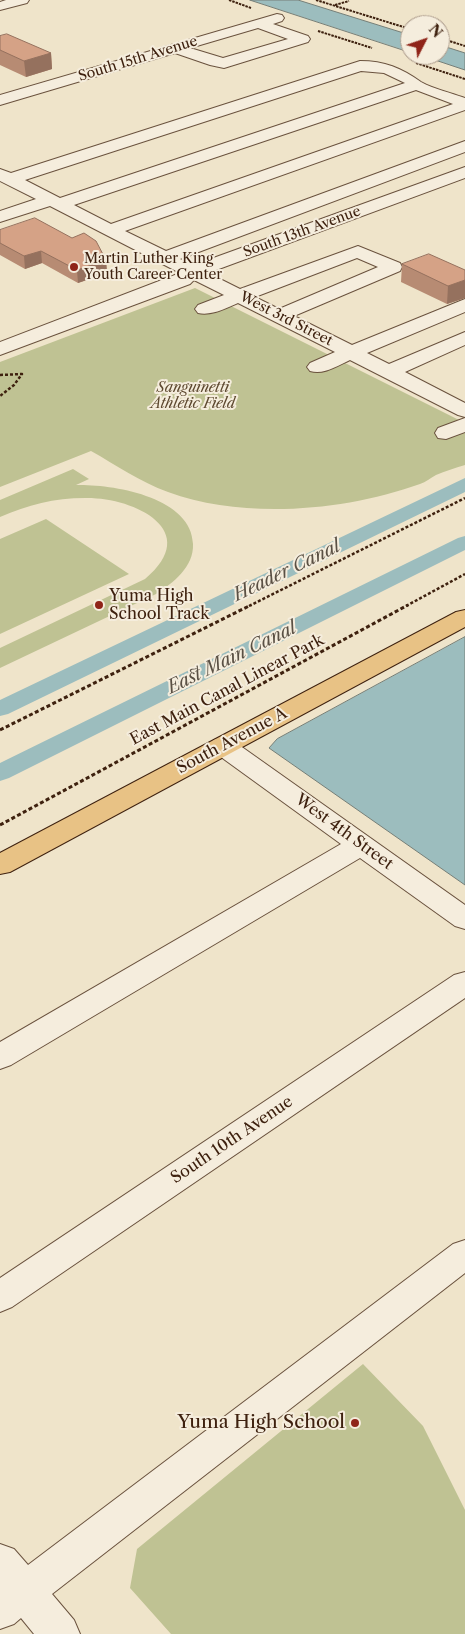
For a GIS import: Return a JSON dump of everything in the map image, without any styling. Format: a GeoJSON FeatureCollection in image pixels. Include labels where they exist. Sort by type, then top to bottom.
{"type":"FeatureCollection","features":[{"type":"Feature","properties":{"kind":"main road","name":"South Avenue A"},"geometry":{"type":"LineString","coordinates":[[0,865],[465,617]]}},
{"type":"Feature","properties":{"kind":"street"},"geometry":{"type":"LineString","coordinates":[[0,6],[22,0]]}},
{"type":"Feature","properties":{"kind":"street","name":"South 15th Avenue"},"geometry":{"type":"LineString","coordinates":[[0,100],[276,18]]}},
{"type":"Feature","properties":{"kind":"street"},"geometry":{"type":"LineString","coordinates":[[176,48],[224,64],[303,39],[257,23]]}},
{"type":"Feature","properties":{"kind":"street"},"geometry":{"type":"LineString","coordinates":[[5,176],[360,66],[373,66],[411,79],[416,84],[465,104]]}},
{"type":"Feature","properties":{"kind":"street"},"geometry":{"type":"LineString","coordinates":[[0,217],[55,202],[416,84]]}},
{"type":"Feature","properties":{"kind":"street"},"geometry":{"type":"LineString","coordinates":[[111,230],[465,104]]}},
{"type":"Feature","properties":{"kind":"street"},"geometry":{"type":"LineString","coordinates":[[165,258],[465,146]]}},
{"type":"Feature","properties":{"kind":"street","name":"South 13th Avenue"},"geometry":{"type":"LineString","coordinates":[[0,349],[184,280],[193,272],[465,172]]}},
{"type":"Feature","properties":{"kind":"street","name":"West 3rd Street"},"geometry":{"type":"LineString","coordinates":[[5,176],[389,372],[460,403]]}},
{"type":"Feature","properties":{"kind":"street"},"geometry":{"type":"LineString","coordinates":[[206,309],[358,251],[393,266],[279,316]]}},
{"type":"Feature","properties":{"kind":"street"},"geometry":{"type":"LineString","coordinates":[[317,367],[465,305]]}},
{"type":"Feature","properties":{"kind":"street"},"geometry":{"type":"LineString","coordinates":[[389,372],[465,338]]}},
{"type":"Feature","properties":{"kind":"street"},"geometry":{"type":"LineString","coordinates":[[410,382],[436,370],[416,360]]}},
{"type":"Feature","properties":{"kind":"street"},"geometry":{"type":"LineString","coordinates":[[446,433],[465,424]]}},
{"type":"Feature","properties":{"kind":"street","name":"West 4th Street"},"geometry":{"type":"LineString","coordinates":[[223,746],[465,919]]}},
{"type":"Feature","properties":{"kind":"street"},"geometry":{"type":"LineString","coordinates":[[0,1057],[362,844]]}},
{"type":"Feature","properties":{"kind":"street","name":"South 10th Avenue"},"geometry":{"type":"LineString","coordinates":[[0,1297],[465,983]]}},
{"type":"Feature","properties":{"kind":"street"},"geometry":{"type":"LineString","coordinates":[[12,1601],[465,1254]]}},
{"type":"Feature","properties":{"kind":"street"},"geometry":{"type":"LineString","coordinates":[[0,1562],[12,1601],[60,1634]]}},
{"type":"Feature","properties":{"kind":"path"},"geometry":{"type":"LineString","coordinates":[[228,0],[276,18],[375,49]]}},
{"type":"Feature","properties":{"kind":"path"},"geometry":{"type":"LineString","coordinates":[[316,0],[400,26]]}},
{"type":"Feature","properties":{"kind":"path"},"geometry":{"type":"LineString","coordinates":[[334,6],[348,1]]}},
{"type":"Feature","properties":{"kind":"path"},"geometry":{"type":"LineString","coordinates":[[450,41],[465,46]]}},
{"type":"Feature","properties":{"kind":"path"},"geometry":{"type":"LineString","coordinates":[[424,65],[465,78]]}},
{"type":"Feature","properties":{"kind":"path"},"geometry":{"type":"LineString","coordinates":[[0,375],[22,374],[14,385],[0,396]]}},
{"type":"Feature","properties":{"kind":"path"},"geometry":{"type":"LineString","coordinates":[[0,730],[465,498]]}},
{"type":"Feature","properties":{"kind":"path","name":"East Main Canal Linear Park"},"geometry":{"type":"LineString","coordinates":[[0,825],[465,574]]}},
{"type":"Feature","properties":{"kind":"green space","name":"Sanguinetti Athletic Field"},"geometry":{"type":"Polygon","coordinates":[[[195,288],[465,423],[465,465],[434,476],[420,484],[391,493],[359,501],[294,509],[262,509],[198,501],[168,492],[148,483],[91,451],[0,487],[0,362],[195,288]]]}},
{"type":"Feature","properties":{"kind":"green space"},"geometry":{"type":"Polygon","coordinates":[[[73,469],[89,479],[76,485],[110,487],[148,496],[165,504],[180,515],[189,528],[193,544],[190,560],[181,574],[156,594],[0,668],[0,648],[145,579],[161,561],[167,546],[165,532],[155,520],[141,510],[123,503],[104,499],[74,498],[52,501],[0,517],[0,500],[73,469]]]}},
{"type":"Feature","properties":{"kind":"green space"},"geometry":{"type":"Polygon","coordinates":[[[46,519],[129,574],[0,634],[0,539],[46,519]]]}},
{"type":"Feature","properties":{"kind":"green space","name":"Yuma High School"},"geometry":{"type":"Polygon","coordinates":[[[363,1364],[423,1426],[465,1510],[465,1634],[171,1634],[130,1588],[137,1549],[363,1364]]]}},
{"type":"Feature","properties":{"kind":"water"},"geometry":{"type":"Polygon","coordinates":[[[250,0],[298,0],[400,32],[400,49],[250,0]]]}},
{"type":"Feature","properties":{"kind":"water"},"geometry":{"type":"Polygon","coordinates":[[[450,48],[465,53],[465,70],[450,65],[450,48]]]}},
{"type":"Feature","properties":{"kind":"water"},"geometry":{"type":"Polygon","coordinates":[[[465,637],[465,885],[269,748],[277,739],[465,637]]]}},
{"type":"Feature","properties":{"kind":"building"},"geometry":{"type":"Polygon","coordinates":[[[7,34],[51,53],[24,61],[0,50],[0,36],[7,34]]]}},
{"type":"Feature","properties":{"kind":"building"},"geometry":{"type":"Polygon","coordinates":[[[35,218],[72,238],[84,233],[96,241],[106,260],[77,270],[41,251],[24,256],[0,243],[0,230],[35,218]]]}},
{"type":"Feature","properties":{"kind":"building"},"geometry":{"type":"Polygon","coordinates":[[[429,254],[465,270],[465,280],[448,286],[402,264],[429,254]]]}},
{"type":"Feature","properties":{"kind":"waterway","name":"Header Canal"},"geometry":{"type":"LineString","coordinates":[[0,709],[465,484]]}},
{"type":"Feature","properties":{"kind":"waterway","name":"East Main Canal"},"geometry":{"type":"LineString","coordinates":[[0,773],[465,542]]}},
{"type":"Feature","properties":{"kind":"place","name":"Martin Luther King Youth Career Center"},"geometry":{"type":"Point","coordinates":[74,267]}},
{"type":"Feature","properties":{"kind":"place","name":"Yuma High School Track"},"geometry":{"type":"Point","coordinates":[99,605]}},
{"type":"Feature","properties":{"kind":"place","name":"Yuma High School"},"geometry":{"type":"Point","coordinates":[355,1423]}}]}
